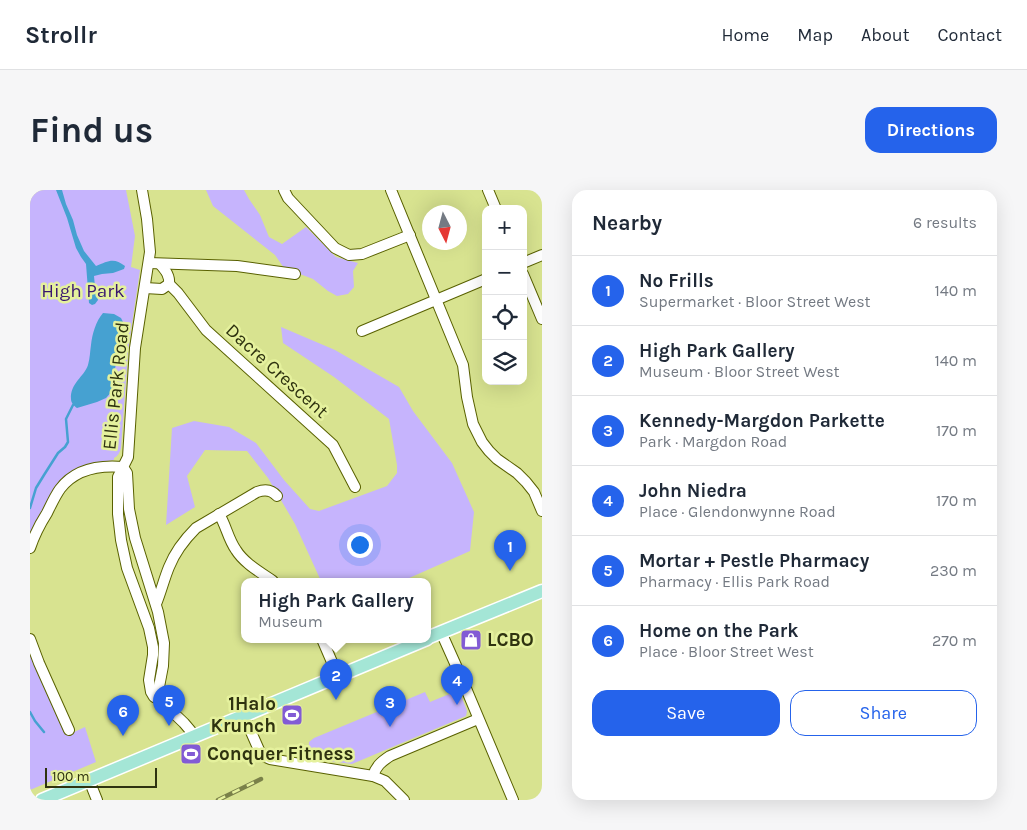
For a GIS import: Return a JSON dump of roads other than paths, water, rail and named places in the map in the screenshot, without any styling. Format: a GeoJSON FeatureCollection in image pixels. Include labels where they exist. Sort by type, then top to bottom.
{"type":"FeatureCollection","features":[{"type":"Feature","properties":{"kind":"main road"},"geometry":{"type":"LineString","coordinates":[[431,637],[541,594]]}},
{"type":"Feature","properties":{"kind":"main road"},"geometry":{"type":"LineString","coordinates":[[42,800],[417,643]]}},
{"type":"Feature","properties":{"kind":"street","name":"Ellis Park Road"},"geometry":{"type":"LineString","coordinates":[[142,190],[150,252],[135,348],[128,457],[118,477],[118,514],[123,552],[148,623],[154,647],[149,687],[154,697],[160,699],[195,736]]}},
{"type":"Feature","properties":{"kind":"street"},"geometry":{"type":"LineString","coordinates":[[284,190],[288,198],[335,248],[349,255],[359,255],[410,235]]}},
{"type":"Feature","properties":{"kind":"street"},"geometry":{"type":"LineString","coordinates":[[391,190],[463,365],[473,424],[482,442],[497,459],[517,472],[534,492],[542,511]]}},
{"type":"Feature","properties":{"kind":"street"},"geometry":{"type":"LineString","coordinates":[[488,190],[494,205]]}},
{"type":"Feature","properties":{"kind":"street"},"geometry":{"type":"LineString","coordinates":[[527,261],[542,255]]}},
{"type":"Feature","properties":{"kind":"street"},"geometry":{"type":"LineString","coordinates":[[149,263],[237,266],[295,274]]}},
{"type":"Feature","properties":{"kind":"street","name":"Dacre Crescent"},"geometry":{"type":"LineString","coordinates":[[160,264],[168,273],[169,284],[206,330],[333,445],[355,487]]}},
{"type":"Feature","properties":{"kind":"street"},"geometry":{"type":"LineString","coordinates":[[362,331],[482,281]]}},
{"type":"Feature","properties":{"kind":"street"},"geometry":{"type":"LineString","coordinates":[[527,283],[542,319]]}},
{"type":"Feature","properties":{"kind":"street"},"geometry":{"type":"LineString","coordinates":[[145,288],[162,289],[169,284]]}},
{"type":"Feature","properties":{"kind":"street"},"geometry":{"type":"LineString","coordinates":[[30,548],[36,532],[64,484],[83,471],[112,466],[123,467]]}},
{"type":"Feature","properties":{"kind":"street","name":"Ellis Park Road"},"geometry":{"type":"LineString","coordinates":[[123,467],[127,473],[129,509],[135,538],[156,604],[164,643],[160,699]]}},
{"type":"Feature","properties":{"kind":"street"},"geometry":{"type":"LineString","coordinates":[[156,604],[170,565],[178,550],[196,528],[262,490],[274,492],[277,496]]}},
{"type":"Feature","properties":{"kind":"street"},"geometry":{"type":"LineString","coordinates":[[219,514],[236,551],[268,578]]}},
{"type":"Feature","properties":{"kind":"street"},"geometry":{"type":"LineString","coordinates":[[441,632],[513,800]]}},
{"type":"Feature","properties":{"kind":"street"},"geometry":{"type":"LineString","coordinates":[[30,639],[69,730]]}},
{"type":"Feature","properties":{"kind":"street"},"geometry":{"type":"LineString","coordinates":[[324,643],[338,676]]}},
{"type":"Feature","properties":{"kind":"street"},"geometry":{"type":"LineString","coordinates":[[244,716],[263,756],[270,759],[373,776],[385,781],[404,800]]}},
{"type":"Feature","properties":{"kind":"street"},"geometry":{"type":"LineString","coordinates":[[373,776],[380,762],[390,756],[478,719]]}},
{"type":"Feature","properties":{"kind":"street"},"geometry":{"type":"LineString","coordinates":[[89,780],[97,800]]}},
{"type":"Feature","properties":{"kind":"water"},"geometry":{"type":"Polygon","coordinates":[[[56,190],[62,190],[84,251],[96,266],[108,261],[114,261],[125,266],[124,269],[113,273],[94,276],[98,300],[92,305],[89,303],[86,264],[76,248],[56,190]]]}},
{"type":"Feature","properties":{"kind":"water"},"geometry":{"type":"Polygon","coordinates":[[[103,313],[114,314],[121,318],[123,322],[115,369],[117,381],[115,388],[106,398],[77,408],[72,402],[71,393],[88,365],[93,332],[103,313]]]}},
{"type":"Feature","properties":{"kind":"waterway"},"geometry":{"type":"LineString","coordinates":[[30,508],[36,488],[58,453],[68,442],[66,419],[73,405]]}},
{"type":"Feature","properties":{"kind":"waterway"},"geometry":{"type":"LineString","coordinates":[[30,712],[44,732]]}},
{"type":"Feature","properties":{"kind":"railway"},"geometry":{"type":"LineString","coordinates":[[218,800],[261,779]]}},
{"type":"Feature","properties":{"kind":"place","name":"No Frills"},"geometry":{"type":"Point","coordinates":[510,571]}},
{"type":"Feature","properties":{"kind":"place","name":"LCBO"},"geometry":{"type":"Point","coordinates":[471,640]}},
{"type":"Feature","properties":{"kind":"place","name":"High Park Gallery"},"geometry":{"type":"Point","coordinates":[336,700]}},
{"type":"Feature","properties":{"kind":"place","name":"John Niedra"},"geometry":{"type":"Point","coordinates":[457,705]}},
{"type":"Feature","properties":{"kind":"place","name":"1Halo Krunch"},"geometry":{"type":"Point","coordinates":[292,715]}},
{"type":"Feature","properties":{"kind":"place","name":"Mortar + Pestle Pharmacy"},"geometry":{"type":"Point","coordinates":[169,726]}},
{"type":"Feature","properties":{"kind":"place","name":"Kennedy-Margdon Parkette"},"geometry":{"type":"Point","coordinates":[390,727]}},
{"type":"Feature","properties":{"kind":"place","name":"Home on the Park"},"geometry":{"type":"Point","coordinates":[123,736]}},
{"type":"Feature","properties":{"kind":"place","name":"Conquer Fitness"},"geometry":{"type":"Point","coordinates":[191,754]}},
{"type":"Feature","properties":{"kind":"park label","name":"High Park"},"geometry":{"type":"Point","coordinates":[83,291]}}]}
